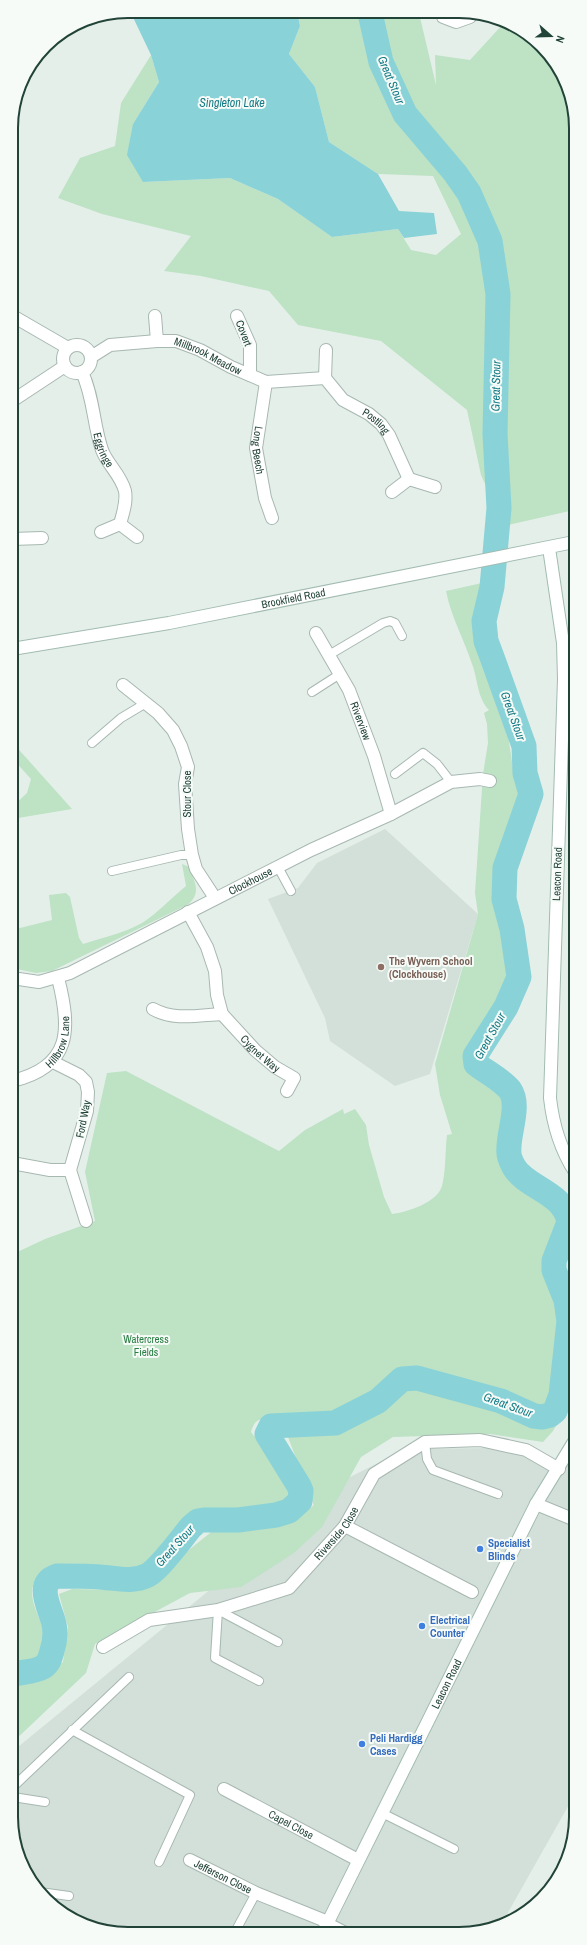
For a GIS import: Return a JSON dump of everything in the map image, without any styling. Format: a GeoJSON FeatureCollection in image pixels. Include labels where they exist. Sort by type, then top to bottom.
{"type":"FeatureCollection","features":[{"type":"Feature","properties":{"kind":"street"},"geometry":{"type":"LineString","coordinates":[[446,18],[456,22],[467,18]]}},
{"type":"Feature","properties":{"kind":"street"},"geometry":{"type":"LineString","coordinates":[[155,316],[157,341]]}},
{"type":"Feature","properties":{"kind":"street","name":"Covert"},"geometry":{"type":"LineString","coordinates":[[237,316],[250,345],[250,375]]}},
{"type":"Feature","properties":{"kind":"street"},"geometry":{"type":"LineString","coordinates":[[18,319],[68,348]]}},
{"type":"Feature","properties":{"kind":"street","name":"Millbrook Meadow"},"geometry":{"type":"LineString","coordinates":[[82,372],[90,365],[91,357],[110,345],[157,341],[185,343],[266,382],[325,378]]}},
{"type":"Feature","properties":{"kind":"street"},"geometry":{"type":"LineString","coordinates":[[82,372],[72,372],[65,366],[64,354],[68,348],[73,346],[82,346],[89,352],[91,357]]}},
{"type":"Feature","properties":{"kind":"street"},"geometry":{"type":"LineString","coordinates":[[325,378],[326,350]]}},
{"type":"Feature","properties":{"kind":"street"},"geometry":{"type":"LineString","coordinates":[[18,397],[65,366]]}},
{"type":"Feature","properties":{"kind":"street","name":"Eggringe"},"geometry":{"type":"LineString","coordinates":[[82,372],[89,389],[102,451],[115,470],[125,490],[126,503],[120,524]]}},
{"type":"Feature","properties":{"kind":"street","name":"Postling"},"geometry":{"type":"LineString","coordinates":[[325,378],[342,400],[369,414],[381,424],[389,435],[410,479]]}},
{"type":"Feature","properties":{"kind":"street","name":"Long Beech"},"geometry":{"type":"LineString","coordinates":[[266,382],[256,448],[265,498],[272,518]]}},
{"type":"Feature","properties":{"kind":"street"},"geometry":{"type":"LineString","coordinates":[[392,492],[410,479],[436,487]]}},
{"type":"Feature","properties":{"kind":"street"},"geometry":{"type":"LineString","coordinates":[[101,532],[120,524],[137,537]]}},
{"type":"Feature","properties":{"kind":"street"},"geometry":{"type":"LineString","coordinates":[[18,539],[42,538]]}},
{"type":"Feature","properties":{"kind":"street","name":"Brookfield Road"},"geometry":{"type":"LineString","coordinates":[[18,648],[177,621],[569,543]]}},
{"type":"Feature","properties":{"kind":"street","name":"Leacon Road"},"geometry":{"type":"LineString","coordinates":[[549,548],[569,679],[550,1098],[555,1130],[569,1161]]}},
{"type":"Feature","properties":{"kind":"street","name":"Riverview"},"geometry":{"type":"LineString","coordinates":[[316,633],[349,690],[374,756],[391,814]]}},
{"type":"Feature","properties":{"kind":"street","name":"Stour Close"},"geometry":{"type":"LineString","coordinates":[[124,685],[173,730],[181,746],[188,767],[185,784],[188,829],[192,855],[196,869],[215,898]]}},
{"type":"Feature","properties":{"kind":"street","name":"Clockhouse"},"geometry":{"type":"LineString","coordinates":[[18,979],[39,982],[58,978],[310,850],[391,814],[451,782],[480,779],[490,781]]}},
{"type":"Feature","properties":{"kind":"street","name":"Cygnet Way"},"geometry":{"type":"LineString","coordinates":[[188,912],[207,947],[215,971],[217,995],[222,1014],[255,1050],[274,1067],[294,1078],[287,1091]]}},
{"type":"Feature","properties":{"kind":"street","name":"Hillbrow Lane"},"geometry":{"type":"LineString","coordinates":[[18,1079],[42,1071],[53,1062],[64,1038],[66,1018],[58,978]]}},
{"type":"Feature","properties":{"kind":"street"},"geometry":{"type":"LineString","coordinates":[[153,1009],[163,1015],[175,1017],[222,1014]]}},
{"type":"Feature","properties":{"kind":"street","name":"Ford Way"},"geometry":{"type":"LineString","coordinates":[[53,1062],[79,1075],[86,1082],[88,1092],[87,1111],[70,1170]]}},
{"type":"Feature","properties":{"kind":"street"},"geometry":{"type":"LineString","coordinates":[[18,1164],[50,1170],[70,1170],[86,1221]]}},
{"type":"Feature","properties":{"kind":"street"},"geometry":{"type":"LineString","coordinates":[[425,1442],[480,1440],[526,1450],[559,1469]]}},
{"type":"Feature","properties":{"kind":"street","name":"Riverside Close"},"geometry":{"type":"LineString","coordinates":[[103,1647],[149,1620],[218,1610],[289,1588],[345,1526],[374,1474],[425,1442]]}},
{"type":"Feature","properties":{"kind":"street","name":"Leacon Road"},"geometry":{"type":"LineString","coordinates":[[325,1927],[488,1604],[536,1504],[569,1451]]}},
{"type":"Feature","properties":{"kind":"street"},"geometry":{"type":"LineString","coordinates":[[536,1504],[569,1518]]}},
{"type":"Feature","properties":{"kind":"street"},"geometry":{"type":"LineString","coordinates":[[345,1526],[472,1592]]}},
{"type":"Feature","properties":{"kind":"street","name":"Capel Close"},"geometry":{"type":"LineString","coordinates":[[224,1788],[358,1860]]}},
{"type":"Feature","properties":{"kind":"street","name":"Jefferson Close"},"geometry":{"type":"LineString","coordinates":[[190,1860],[325,1927]]}},
{"type":"Feature","properties":{"kind":"lane"},"geometry":{"type":"LineString","coordinates":[[329,655],[383,623],[390,621],[395,623],[402,636]]}},
{"type":"Feature","properties":{"kind":"lane"},"geometry":{"type":"LineString","coordinates":[[312,692],[340,674]]}},
{"type":"Feature","properties":{"kind":"lane"},"geometry":{"type":"LineString","coordinates":[[92,743],[121,718],[146,704]]}},
{"type":"Feature","properties":{"kind":"lane"},"geometry":{"type":"LineString","coordinates":[[395,774],[423,753],[437,764],[451,782]]}},
{"type":"Feature","properties":{"kind":"lane"},"geometry":{"type":"LineString","coordinates":[[112,871],[181,855],[192,855]]}},
{"type":"Feature","properties":{"kind":"lane"},"geometry":{"type":"LineString","coordinates":[[278,867],[291,891]]}},
{"type":"Feature","properties":{"kind":"lane"},"geometry":{"type":"LineString","coordinates":[[425,1442],[428,1459],[432,1470],[498,1494]]}},
{"type":"Feature","properties":{"kind":"lane"},"geometry":{"type":"LineString","coordinates":[[259,1680],[215,1658],[218,1610],[278,1642]]}},
{"type":"Feature","properties":{"kind":"lane"},"geometry":{"type":"LineString","coordinates":[[18,1782],[129,1677]]}},
{"type":"Feature","properties":{"kind":"lane"},"geometry":{"type":"LineString","coordinates":[[72,1730],[190,1795],[159,1862]]}},
{"type":"Feature","properties":{"kind":"lane"},"geometry":{"type":"LineString","coordinates":[[18,1797],[45,1802]]}},
{"type":"Feature","properties":{"kind":"lane"},"geometry":{"type":"LineString","coordinates":[[382,1813],[454,1849]]}},
{"type":"Feature","properties":{"kind":"lane"},"geometry":{"type":"LineString","coordinates":[[49,1893],[69,1896]]}},
{"type":"Feature","properties":{"kind":"lane","name":"Jefferson Close"},"geometry":{"type":"LineString","coordinates":[[238,1927],[256,1893]]}},
{"type":"Feature","properties":{"kind":"shaded area","name":"The Wyvern School (Clockhouse)"},"geometry":{"type":"Polygon","coordinates":[[[385,829],[478,914],[430,1074],[395,1086],[330,1041],[325,1018],[268,899],[298,888],[317,863],[385,829]]]}},
{"type":"Feature","properties":{"kind":"shaded area"},"geometry":{"type":"Polygon","coordinates":[[[490,1448],[569,1463],[569,1805],[506,1917],[480,1925],[459,1927],[128,1927],[107,1925],[79,1916],[56,1900],[41,1884],[29,1866],[20,1838],[18,1824],[18,1747],[344,1480],[406,1449],[490,1448]]]}},
{"type":"Feature","properties":{"kind":"green space"},"geometry":{"type":"Polygon","coordinates":[[[298,18],[420,18],[436,85],[435,55],[470,60],[501,26],[508,29],[531,45],[531,56],[542,56],[554,73],[561,86],[569,121],[569,511],[504,526],[481,475],[467,410],[381,341],[298,325],[269,291],[201,276],[164,271],[191,236],[102,214],[58,198],[80,158],[115,146],[121,103],[151,55],[159,82],[133,124],[143,182],[230,178],[278,199],[332,237],[398,229],[411,250],[436,255],[461,234],[433,176],[378,174],[329,142],[315,87],[289,54],[300,26],[298,18]]]}},
{"type":"Feature","properties":{"kind":"green space","name":"Watercress Fields"},"geometry":{"type":"Polygon","coordinates":[[[482,583],[477,598],[475,613],[476,628],[501,700],[514,775],[519,780],[524,790],[524,795],[520,806],[502,845],[498,860],[496,879],[498,908],[511,947],[512,970],[510,985],[500,1006],[471,1046],[467,1060],[472,1074],[482,1084],[507,1102],[502,1140],[502,1155],[509,1171],[516,1179],[551,1205],[558,1213],[561,1223],[560,1233],[549,1255],[548,1261],[550,1278],[562,1306],[564,1319],[564,1332],[553,1402],[545,1409],[534,1409],[526,1406],[508,1394],[475,1383],[452,1376],[410,1370],[398,1373],[370,1398],[352,1409],[338,1414],[318,1419],[273,1417],[259,1420],[251,1432],[283,1476],[294,1501],[281,1507],[264,1511],[229,1513],[216,1511],[193,1517],[148,1566],[135,1572],[80,1567],[62,1567],[45,1573],[34,1584],[32,1597],[46,1639],[45,1651],[35,1661],[18,1665],[18,1252],[45,1239],[95,1221],[85,1172],[107,1073],[126,1071],[279,1151],[305,1130],[343,1109],[344,1114],[355,1109],[366,1125],[369,1145],[384,1197],[392,1214],[421,1206],[434,1197],[442,1186],[447,1135],[452,1134],[440,1095],[435,1064],[478,914],[475,893],[483,774],[488,743],[487,724],[484,713],[489,710],[482,700],[474,670],[451,610],[446,591],[482,583]]]}},
{"type":"Feature","properties":{"kind":"green space"},"geometry":{"type":"Polygon","coordinates":[[[18,749],[72,809],[18,818],[18,801],[27,793],[31,779],[18,765],[18,749]]]}},
{"type":"Feature","properties":{"kind":"green space"},"geometry":{"type":"Polygon","coordinates":[[[182,864],[189,867],[196,886],[195,895],[189,904],[52,971],[36,973],[18,969],[18,928],[52,920],[49,895],[66,893],[70,897],[79,938],[83,944],[128,930],[142,923],[154,915],[186,886],[182,864]]]}},
{"type":"Feature","properties":{"kind":"green space"},"geometry":{"type":"Polygon","coordinates":[[[419,1389],[462,1398],[544,1427],[558,1422],[553,1431],[543,1442],[490,1434],[393,1437],[361,1457],[322,1527],[294,1553],[241,1587],[190,1593],[95,1644],[86,1673],[18,1737],[18,1684],[42,1677],[63,1662],[68,1627],[59,1594],[72,1589],[128,1590],[155,1583],[180,1557],[215,1529],[262,1529],[296,1517],[314,1506],[288,1437],[326,1434],[349,1429],[374,1414],[400,1392],[419,1389]]]}},
{"type":"Feature","properties":{"kind":"water","name":"Singleton Lake"},"geometry":{"type":"Polygon","coordinates":[[[133,18],[298,18],[300,26],[289,54],[315,87],[329,142],[378,174],[399,211],[434,213],[437,234],[404,238],[398,229],[332,237],[278,199],[230,178],[143,182],[127,155],[133,124],[159,82],[151,55],[133,18]]]}},
{"type":"Feature","properties":{"kind":"waterway","name":"Great Stour"},"geometry":{"type":"LineString","coordinates":[[371,18],[381,62],[405,114],[455,173],[469,193],[490,241],[498,294],[495,434],[499,508],[492,587],[484,621],[486,641],[524,746],[525,773],[531,794],[505,868],[504,899],[512,929],[519,977],[506,1007],[475,1056],[476,1064],[503,1083],[510,1090],[513,1097],[514,1112],[509,1153],[514,1167],[527,1180],[553,1197],[560,1204],[566,1212],[569,1222]]}},
{"type":"Feature","properties":{"kind":"waterway","name":"Great Stour"},"geometry":{"type":"LineString","coordinates":[[569,1222],[554,1261],[554,1270],[566,1300],[569,1321]]}},
{"type":"Feature","properties":{"kind":"waterway","name":"Great Stour"},"geometry":{"type":"LineString","coordinates":[[18,1673],[40,1669],[47,1664],[50,1658],[55,1635],[54,1624],[45,1591],[46,1585],[50,1580],[57,1576],[136,1579],[148,1575],[153,1571],[198,1521],[238,1520],[276,1515],[289,1511],[300,1501],[301,1491],[299,1486],[267,1434],[271,1426],[335,1423],[378,1401],[402,1379],[417,1378],[501,1401],[534,1416],[542,1417],[550,1415],[555,1411],[561,1395],[569,1321]]}},
{"type":"Feature","properties":{"kind":"place","name":"The Wyvern School (Clockhouse)"},"geometry":{"type":"Point","coordinates":[381,967]}},
{"type":"Feature","properties":{"kind":"place","name":"Specialist Blinds"},"geometry":{"type":"Point","coordinates":[480,1549]}},
{"type":"Feature","properties":{"kind":"place","name":"Electrical Counter"},"geometry":{"type":"Point","coordinates":[422,1626]}},
{"type":"Feature","properties":{"kind":"place","name":"Peli Hardigg Cases"},"geometry":{"type":"Point","coordinates":[362,1744]}}]}
